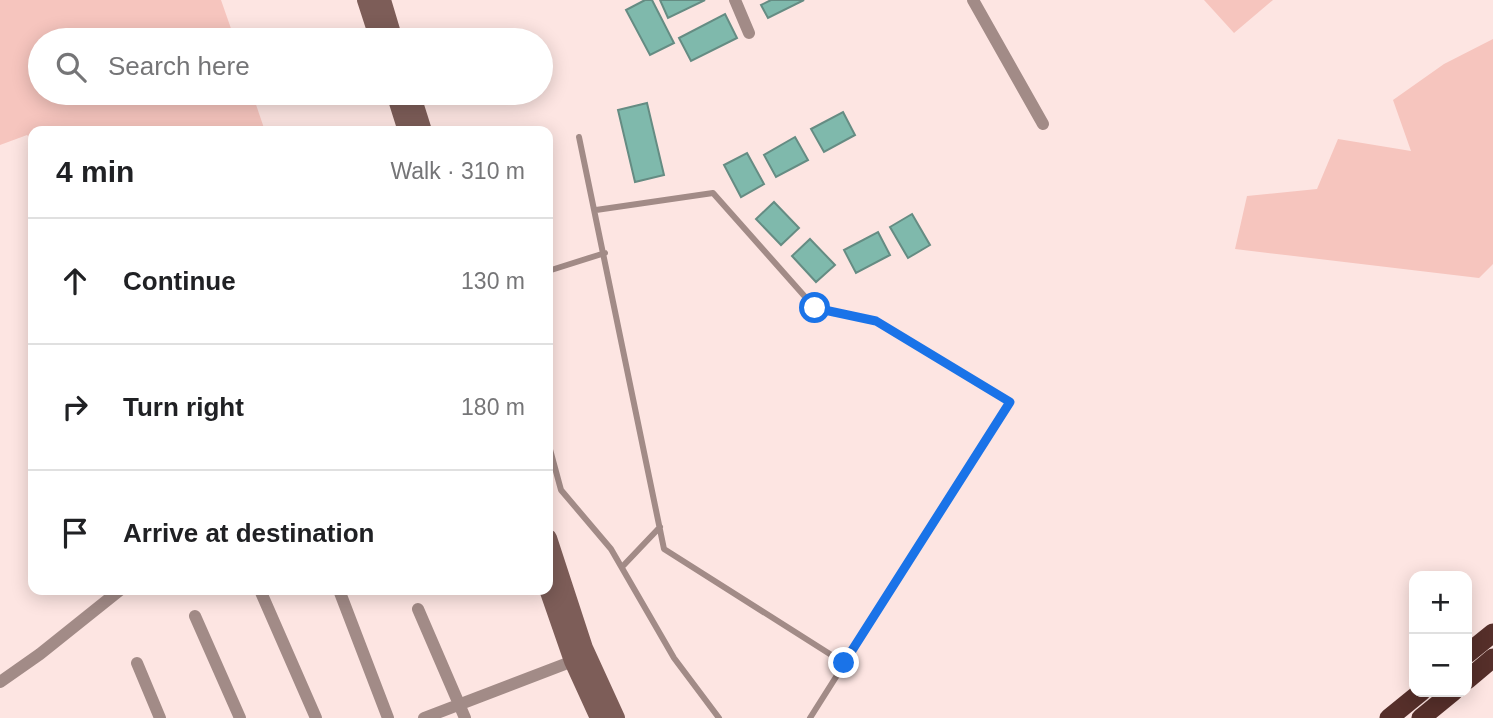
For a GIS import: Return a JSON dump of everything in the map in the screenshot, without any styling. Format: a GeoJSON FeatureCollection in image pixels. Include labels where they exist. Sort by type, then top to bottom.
{"type":"FeatureCollection","features":[{"type":"Feature","properties":{"kind":"highway"},"geometry":{"type":"LineString","coordinates":[[1472,650],[1493,633]]}},
{"type":"Feature","properties":{"kind":"highway"},"geometry":{"type":"LineString","coordinates":[[1472,676],[1493,658]]}},
{"type":"Feature","properties":{"kind":"highway"},"geometry":{"type":"LineString","coordinates":[[1389,718],[1415,697]]}},
{"type":"Feature","properties":{"kind":"highway"},"geometry":{"type":"LineString","coordinates":[[1421,718],[1446,697]]}},
{"type":"Feature","properties":{"kind":"main road"},"geometry":{"type":"LineString","coordinates":[[366,0],[375,28]]}},
{"type":"Feature","properties":{"kind":"main road"},"geometry":{"type":"LineString","coordinates":[[382,0],[390,28]]}},
{"type":"Feature","properties":{"kind":"main road"},"geometry":{"type":"LineString","coordinates":[[399,105],[405,126]]}},
{"type":"Feature","properties":{"kind":"main road"},"geometry":{"type":"LineString","coordinates":[[415,105],[421,126]]}},
{"type":"Feature","properties":{"kind":"main road"},"geometry":{"type":"LineString","coordinates":[[553,553],[581,640],[616,718]]}},
{"type":"Feature","properties":{"kind":"main road"},"geometry":{"type":"LineString","coordinates":[[550,595],[573,661],[599,718]]}},
{"type":"Feature","properties":{"kind":"street"},"geometry":{"type":"LineString","coordinates":[[735,0],[749,33]]}},
{"type":"Feature","properties":{"kind":"street"},"geometry":{"type":"LineString","coordinates":[[973,0],[1043,124]]}},
{"type":"Feature","properties":{"kind":"street"},"geometry":{"type":"LineString","coordinates":[[0,682],[114,595]]}},
{"type":"Feature","properties":{"kind":"street"},"geometry":{"type":"LineString","coordinates":[[262,595],[316,718]]}},
{"type":"Feature","properties":{"kind":"street"},"geometry":{"type":"LineString","coordinates":[[341,595],[388,718]]}},
{"type":"Feature","properties":{"kind":"street"},"geometry":{"type":"LineString","coordinates":[[418,609],[465,718]]}},
{"type":"Feature","properties":{"kind":"street"},"geometry":{"type":"LineString","coordinates":[[195,616],[240,718]]}},
{"type":"Feature","properties":{"kind":"street"},"geometry":{"type":"LineString","coordinates":[[424,718],[573,661]]}},
{"type":"Feature","properties":{"kind":"street"},"geometry":{"type":"LineString","coordinates":[[137,663],[160,718]]}},
{"type":"Feature","properties":{"kind":"lane"},"geometry":{"type":"LineString","coordinates":[[579,137],[664,549],[844,663]]}},
{"type":"Feature","properties":{"kind":"lane"},"geometry":{"type":"LineString","coordinates":[[596,210],[713,193],[815,308],[876,321],[1010,402],[810,718]]}},
{"type":"Feature","properties":{"kind":"lane"},"geometry":{"type":"LineString","coordinates":[[553,269],[605,253]]}},
{"type":"Feature","properties":{"kind":"lane"},"geometry":{"type":"LineString","coordinates":[[553,460],[561,490],[611,549],[674,658],[719,718]]}},
{"type":"Feature","properties":{"kind":"lane"},"geometry":{"type":"LineString","coordinates":[[622,567],[660,527]]}},
{"type":"Feature","properties":{"kind":"shaded area"},"geometry":{"type":"Polygon","coordinates":[[[0,0],[221,0],[231,28],[28,28],[28,105],[256,105],[263,126],[28,126],[28,136],[0,145],[0,0]]]}},
{"type":"Feature","properties":{"kind":"shaded area"},"geometry":{"type":"Polygon","coordinates":[[[1204,0],[1273,0],[1234,33],[1204,0]]]}},
{"type":"Feature","properties":{"kind":"shaded area"},"geometry":{"type":"Polygon","coordinates":[[[1493,39],[1493,264],[1479,278],[1235,249],[1247,196],[1317,189],[1338,139],[1411,151],[1393,100],[1444,64],[1493,39]]]}},
{"type":"Feature","properties":{"kind":"building"},"geometry":{"type":"Polygon","coordinates":[[[645,0],[652,0],[674,43],[650,55],[626,10],[645,0]]]}},
{"type":"Feature","properties":{"kind":"building"},"geometry":{"type":"Polygon","coordinates":[[[660,0],[705,0],[668,18],[660,0]]]}},
{"type":"Feature","properties":{"kind":"building"},"geometry":{"type":"Polygon","coordinates":[[[771,0],[804,0],[768,18],[761,5],[771,0]]]}},
{"type":"Feature","properties":{"kind":"building"},"geometry":{"type":"Polygon","coordinates":[[[725,14],[737,38],[691,61],[679,38],[725,14]]]}},
{"type":"Feature","properties":{"kind":"building"},"geometry":{"type":"Polygon","coordinates":[[[647,103],[664,175],[635,182],[618,110],[647,103]]]}},
{"type":"Feature","properties":{"kind":"building"},"geometry":{"type":"Polygon","coordinates":[[[843,112],[855,135],[824,152],[811,129],[843,112]]]}},
{"type":"Feature","properties":{"kind":"building"},"geometry":{"type":"Polygon","coordinates":[[[795,137],[808,160],[776,177],[764,155],[795,137]]]}},
{"type":"Feature","properties":{"kind":"building"},"geometry":{"type":"Polygon","coordinates":[[[747,153],[764,184],[741,197],[724,165],[747,153]]]}},
{"type":"Feature","properties":{"kind":"building"},"geometry":{"type":"Polygon","coordinates":[[[774,202],[799,228],[781,245],[756,219],[774,202]]]}},
{"type":"Feature","properties":{"kind":"building"},"geometry":{"type":"Polygon","coordinates":[[[912,214],[930,245],[908,258],[890,227],[912,214]]]}},
{"type":"Feature","properties":{"kind":"building"},"geometry":{"type":"Polygon","coordinates":[[[878,232],[890,255],[856,273],[844,250],[878,232]]]}},
{"type":"Feature","properties":{"kind":"building"},"geometry":{"type":"Polygon","coordinates":[[[810,239],[835,265],[816,282],[792,256],[810,239]]]}},
{"type":"Feature","properties":{"kind":"route"},"geometry":{"type":"LineString","coordinates":[[815,308],[876,321],[1010,402],[844,663]]}}]}
